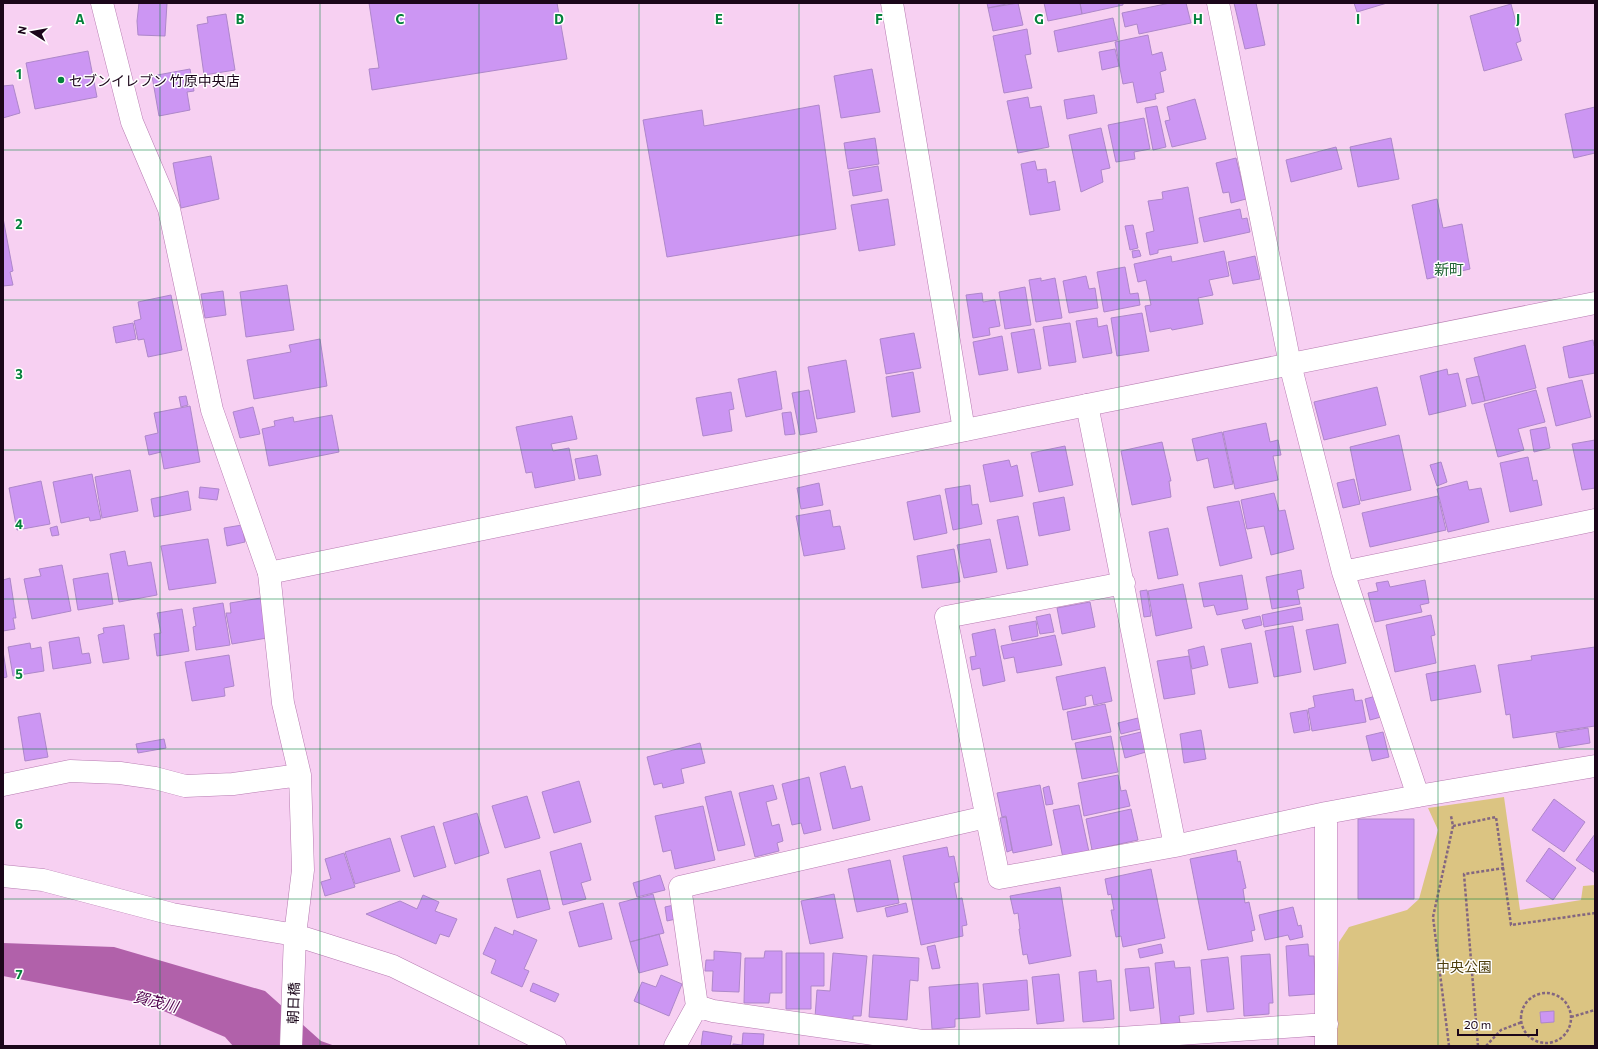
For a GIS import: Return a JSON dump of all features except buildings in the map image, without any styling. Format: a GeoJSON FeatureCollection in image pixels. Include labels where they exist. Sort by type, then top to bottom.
{"type":"FeatureCollection","features":[{"type":"Feature","properties":{"kind":"street","name":"朝日橋"},"geometry":{"type":"LineString","coordinates":[[102,3],[132,122],[169,209],[212,410],[269,572],[283,703],[300,775],[303,870],[295,935],[292,1046]]}},
{"type":"Feature","properties":{"kind":"street"},"geometry":{"type":"LineString","coordinates":[[892,3],[964,430]]}},
{"type":"Feature","properties":{"kind":"street"},"geometry":{"type":"LineString","coordinates":[[1218,3],[1290,364],[1342,572],[1418,796]]}},
{"type":"Feature","properties":{"kind":"street"},"geometry":{"type":"LineString","coordinates":[[269,572],[1595,303]]}},
{"type":"Feature","properties":{"kind":"street"},"geometry":{"type":"LineString","coordinates":[[1087,405],[1124,583],[1175,846]]}},
{"type":"Feature","properties":{"kind":"street"},"geometry":{"type":"LineString","coordinates":[[1342,572],[1595,520]]}},
{"type":"Feature","properties":{"kind":"street"},"geometry":{"type":"LineString","coordinates":[[1124,583],[946,616],[999,878],[1175,846],[1326,813],[1447,790],[1595,766]]}},
{"type":"Feature","properties":{"kind":"street"},"geometry":{"type":"LineString","coordinates":[[3,784],[70,771],[120,773],[155,778],[185,786],[233,784],[300,775]]}},
{"type":"Feature","properties":{"kind":"street"},"geometry":{"type":"LineString","coordinates":[[1326,813],[1326,1046]]}},
{"type":"Feature","properties":{"kind":"street"},"geometry":{"type":"LineString","coordinates":[[675,1046],[698,1006],[680,887],[986,817]]}},
{"type":"Feature","properties":{"kind":"street"},"geometry":{"type":"LineString","coordinates":[[3,876],[43,880],[172,914],[295,935],[393,966],[555,1046]]}},
{"type":"Feature","properties":{"kind":"street"},"geometry":{"type":"LineString","coordinates":[[698,1006],[713,1011],[922,1041],[1105,1039],[1327,1024]]}},
{"type":"Feature","properties":{"kind":"path"},"geometry":{"type":"LineString","coordinates":[[1447,790],[1453,826],[1433,917],[1449,1046]]}},
{"type":"Feature","properties":{"kind":"path"},"geometry":{"type":"LineString","coordinates":[[1453,826],[1496,816],[1511,925],[1595,913]]}},
{"type":"Feature","properties":{"kind":"path"},"geometry":{"type":"LineString","coordinates":[[1478,1046],[1464,874],[1504,868]]}},
{"type":"Feature","properties":{"kind":"path"},"geometry":{"type":"LineString","coordinates":[[1544,993],[1559,996],[1570,1009],[1570,1025],[1567,1032],[1561,1038],[1553,1042],[1541,1042],[1530,1036],[1522,1022],[1524,1006],[1536,995],[1544,993]]}},
{"type":"Feature","properties":{"kind":"path"},"geometry":{"type":"LineString","coordinates":[[1571,1016],[1595,1010]]}},
{"type":"Feature","properties":{"kind":"path"},"geometry":{"type":"LineString","coordinates":[[1486,1046],[1501,1030],[1522,1022]]}},
{"type":"Feature","properties":{"kind":"path"},"geometry":{"type":"LineString","coordinates":[[1553,1042],[1554,1046]]}},
{"type":"Feature","properties":{"kind":"green space","name":"中央公園"},"geometry":{"type":"Polygon","coordinates":[[[1504,797],[1520,910],[1581,900],[1583,886],[1595,885],[1595,1046],[1335,1046],[1339,942],[1349,927],[1407,910],[1419,899],[1438,830],[1428,808],[1504,797]]]}},
{"type":"Feature","properties":{"kind":"water","name":"賀茂川"},"geometry":{"type":"Polygon","coordinates":[[[3,943],[114,947],[265,991],[321,1041],[335,1046],[233,1046],[225,1037],[147,1004],[3,976],[3,943]]]}},
{"type":"Feature","properties":{"kind":"place","name":"セブンイレブン 竹原中央店"},"geometry":{"type":"Point","coordinates":[61,80]}},
{"type":"Feature","properties":{"kind":"district","name":"新町"},"geometry":{"type":"Point","coordinates":[1449,269]}}]}
